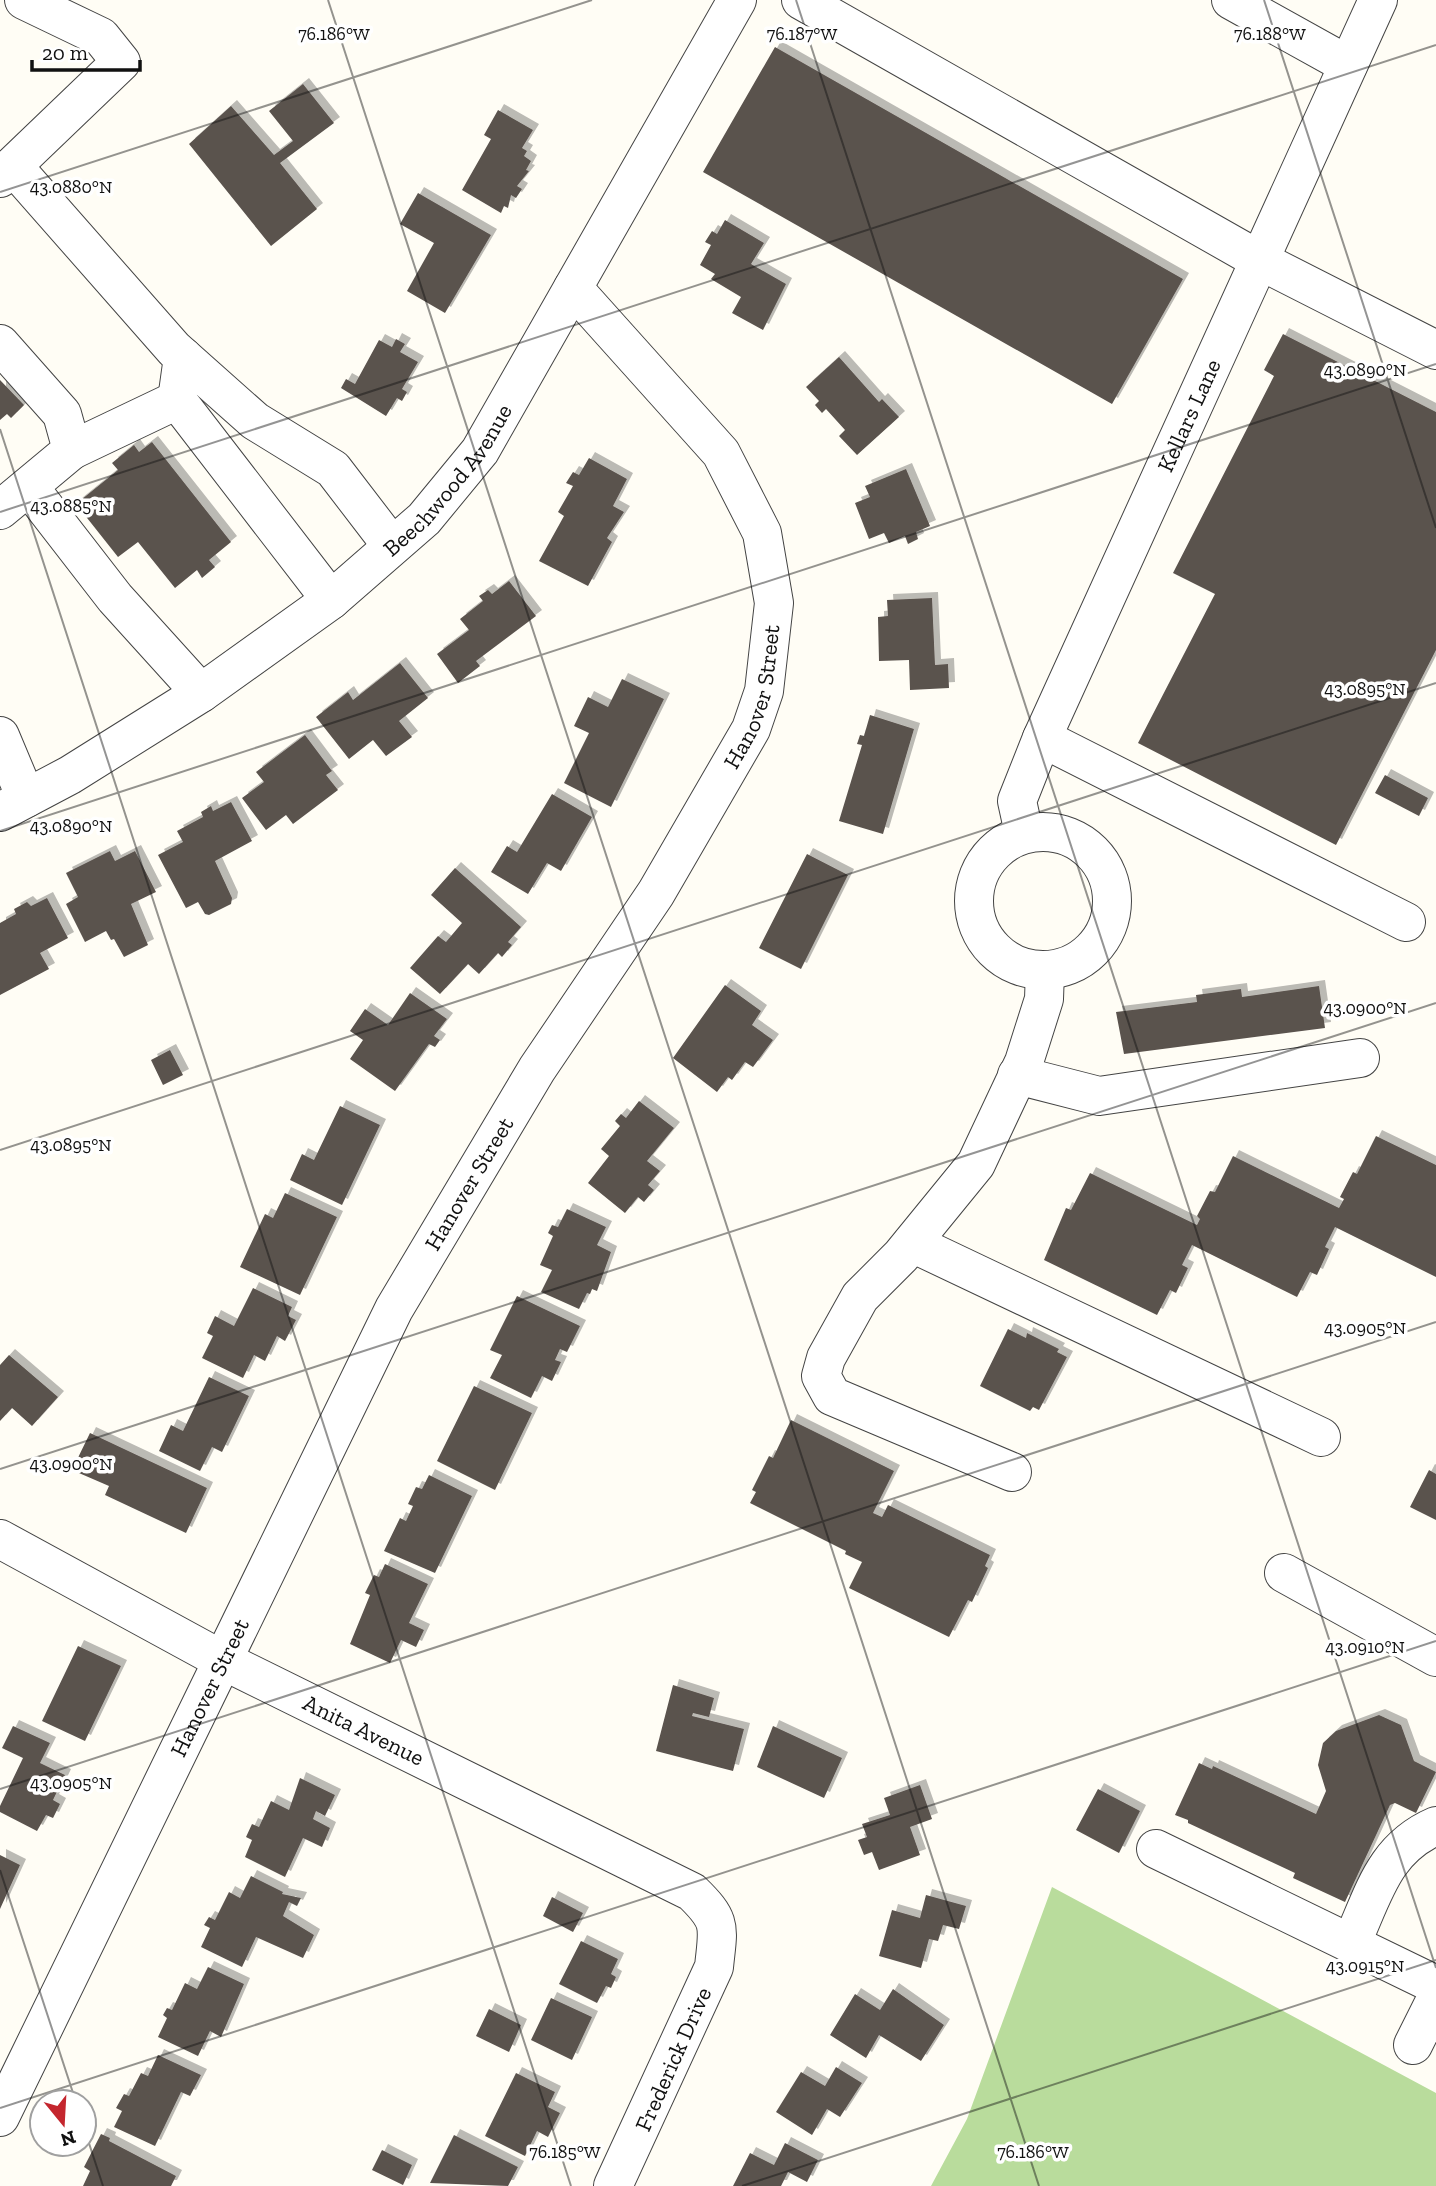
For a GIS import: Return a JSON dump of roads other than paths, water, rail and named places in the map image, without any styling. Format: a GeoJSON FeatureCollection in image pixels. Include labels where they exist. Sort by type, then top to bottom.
{"type":"FeatureCollection","features":[{"type":"Feature","properties":{"kind":"street"},"geometry":{"type":"LineString","coordinates":[[24,0],[101,37],[121,62],[6,172],[184,358],[255,421],[333,469],[392,546]]}},
{"type":"Feature","properties":{"kind":"street","name":"Beechwood Avenue"},"geometry":{"type":"LineString","coordinates":[[13,805],[70,775],[201,693],[331,600],[424,519],[480,452],[737,0]]}},
{"type":"Feature","properties":{"kind":"street"},"geometry":{"type":"LineString","coordinates":[[801,0],[1259,260],[1436,350]]}},
{"type":"Feature","properties":{"kind":"street"},"geometry":{"type":"LineString","coordinates":[[1231,0],[1348,65]]}},
{"type":"Feature","properties":{"kind":"street","name":"Kellars Lane"},"geometry":{"type":"LineString","coordinates":[[1024,833],[1017,801],[1042,737],[1378,0]]}},
{"type":"Feature","properties":{"kind":"street","name":"Hanover Street"},"geometry":{"type":"LineString","coordinates":[[0,2117],[394,1310],[537,1069],[656,893],[751,729],[764,691],[774,603],[762,533],[721,453],[573,288]]}},
{"type":"Feature","properties":{"kind":"street"},"geometry":{"type":"LineString","coordinates":[[0,344],[62,414],[72,450]]}},
{"type":"Feature","properties":{"kind":"street"},"geometry":{"type":"LineString","coordinates":[[184,358],[177,400],[331,600]]}},
{"type":"Feature","properties":{"kind":"street"},"geometry":{"type":"LineString","coordinates":[[177,400],[72,450],[14,499],[115,598],[201,693]]}},
{"type":"Feature","properties":{"kind":"street"},"geometry":{"type":"LineString","coordinates":[[0,736],[13,805]]}},
{"type":"Feature","properties":{"kind":"street"},"geometry":{"type":"LineString","coordinates":[[1042,737],[1406,922]]}},
{"type":"Feature","properties":{"kind":"street"},"geometry":{"type":"LineString","coordinates":[[1048,831],[1071,837],[1090,850],[1105,868],[1112,891],[1111,915],[1103,937],[1087,955],[1068,965],[1045,970],[1023,968],[1003,958],[986,942],[975,911],[977,878],[987,858],[1004,843],[1024,833],[1048,831]]}},
{"type":"Feature","properties":{"kind":"street"},"geometry":{"type":"LineString","coordinates":[[1012,1472],[832,1396],[825,1389],[821,1376],[826,1358],[859,1297],[912,1243],[976,1164],[1017,1075],[1044,999],[1045,970]]}},
{"type":"Feature","properties":{"kind":"street"},"geometry":{"type":"LineString","coordinates":[[1017,1075],[1099,1096],[1360,1058]]}},
{"type":"Feature","properties":{"kind":"street"},"geometry":{"type":"LineString","coordinates":[[912,1243],[1321,1437]]}},
{"type":"Feature","properties":{"kind":"street","name":"Anita Avenue"},"geometry":{"type":"LineString","coordinates":[[0,1539],[222,1660],[692,1892],[712,1912],[718,1928]]}},
{"type":"Feature","properties":{"kind":"street"},"geometry":{"type":"LineString","coordinates":[[1284,1573],[1436,1657]]}},
{"type":"Feature","properties":{"kind":"street"},"geometry":{"type":"LineString","coordinates":[[1351,1944],[1392,1856],[1418,1834],[1436,1826]]}},
{"type":"Feature","properties":{"kind":"street"},"geometry":{"type":"LineString","coordinates":[[1156,1849],[1436,1985]]}},
{"type":"Feature","properties":{"kind":"street","name":"Frederick Drive"},"geometry":{"type":"LineString","coordinates":[[613,2186],[714,1967],[718,1928]]}},
{"type":"Feature","properties":{"kind":"street"},"geometry":{"type":"LineString","coordinates":[[1413,2045],[1436,1999]]}}]}
